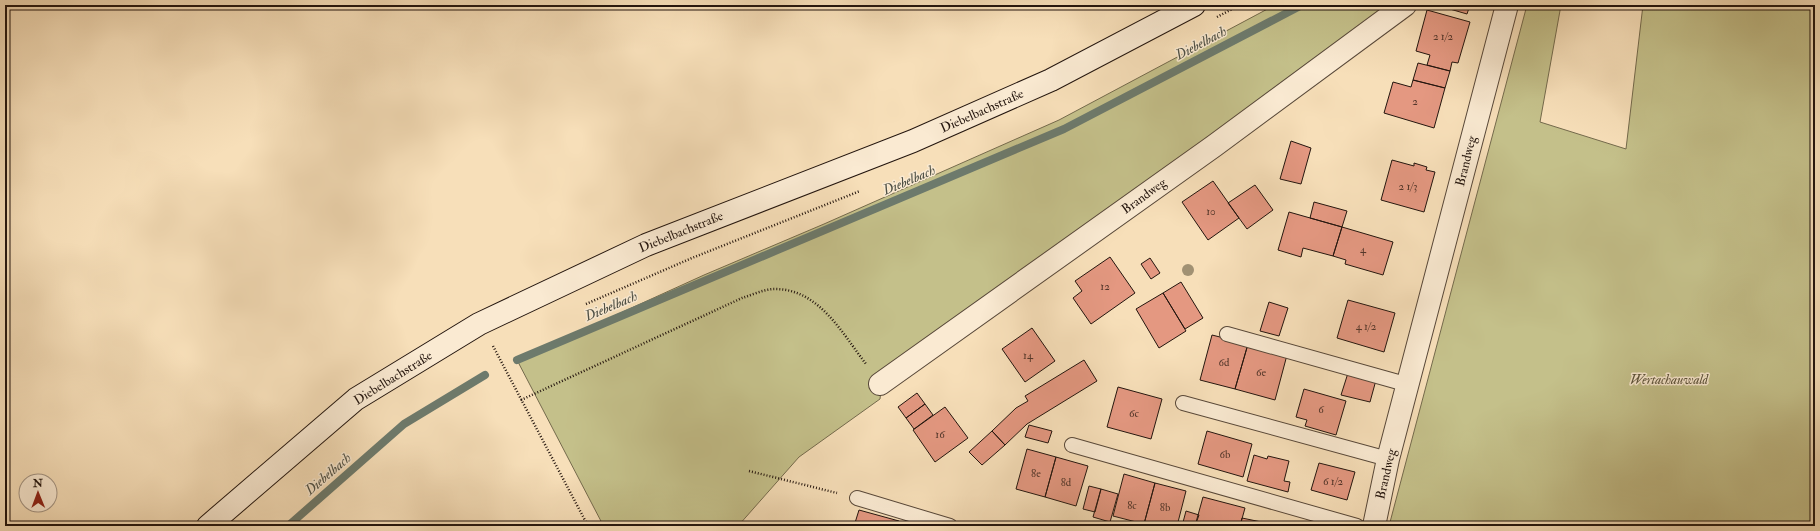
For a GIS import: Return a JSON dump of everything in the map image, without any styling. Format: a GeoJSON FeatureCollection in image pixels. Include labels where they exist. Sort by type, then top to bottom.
{"type":"FeatureCollection","features":[{"type":"Feature","properties":{"kind":"street","name":"Diebelbachstraße"},"geometry":{"type":"LineString","coordinates":[[208,526],[356,399],[479,324],[646,245],[913,141],[1051,80],[1194,5]]}},
{"type":"Feature","properties":{"kind":"street","name":"Brandweg"},"geometry":{"type":"LineString","coordinates":[[880,384],[1202,154],[1406,5]]}},
{"type":"Feature","properties":{"kind":"street","name":"Brandweg"},"geometry":{"type":"LineString","coordinates":[[1374,526],[1388,459],[1409,384],[1507,5]]}},
{"type":"Feature","properties":{"kind":"lane"},"geometry":{"type":"LineString","coordinates":[[1227,334],[1409,384]]}},
{"type":"Feature","properties":{"kind":"lane"},"geometry":{"type":"LineString","coordinates":[[1183,403],[1388,459]]}},
{"type":"Feature","properties":{"kind":"lane"},"geometry":{"type":"LineString","coordinates":[[1072,445],[1357,526]]}},
{"type":"Feature","properties":{"kind":"lane"},"geometry":{"type":"LineString","coordinates":[[857,498],[950,526]]}},
{"type":"Feature","properties":{"kind":"path"},"geometry":{"type":"LineString","coordinates":[[585,304],[692,258]]}},
{"type":"Feature","properties":{"kind":"path"},"geometry":{"type":"LineString","coordinates":[[521,400],[742,298],[774,289],[801,293],[826,311],[880,384]]}},
{"type":"Feature","properties":{"kind":"path"},"geometry":{"type":"LineString","coordinates":[[486,348],[499,342]]}},
{"type":"Feature","properties":{"kind":"path"},"geometry":{"type":"LineString","coordinates":[[492,345],[588,526]]}},
{"type":"Feature","properties":{"kind":"path"},"geometry":{"type":"LineString","coordinates":[[749,471],[857,498]]}},
{"type":"Feature","properties":{"kind":"green space"},"geometry":{"type":"Polygon","coordinates":[[[1275,5],[1391,5],[883,373],[880,399],[799,457],[738,526],[603,525],[517,360],[704,275],[824,224],[1059,120],[1275,5]]]}},
{"type":"Feature","properties":{"kind":"green space","name":"Wertachauwald"},"geometry":{"type":"Polygon","coordinates":[[[1527,5],[1561,5],[1540,122],[1626,149],[1643,5],[1815,5],[1815,526],[1389,526],[1527,5]]]}},
{"type":"Feature","properties":{"kind":"building"},"geometry":{"type":"Polygon","coordinates":[[[1436,5],[1470,5],[1467,14],[1436,5]]]}},
{"type":"Feature","properties":{"kind":"building"},"geometry":{"type":"Polygon","coordinates":[[[1427,10],[1470,22],[1458,63],[1452,62],[1450,71],[1427,65],[1430,55],[1416,51],[1427,10]]]}},
{"type":"Feature","properties":{"kind":"building"},"geometry":{"type":"Polygon","coordinates":[[[1418,63],[1450,71],[1445,88],[1413,80],[1418,63]]]}},
{"type":"Feature","properties":{"kind":"building"},"geometry":{"type":"Polygon","coordinates":[[[1413,80],[1445,88],[1434,128],[1384,113],[1393,82],[1411,87],[1413,80]]]}},
{"type":"Feature","properties":{"kind":"building"},"geometry":{"type":"Polygon","coordinates":[[[1291,141],[1311,148],[1301,184],[1280,179],[1291,141]]]}},
{"type":"Feature","properties":{"kind":"building"},"geometry":{"type":"Polygon","coordinates":[[[1392,160],[1414,166],[1414,163],[1427,167],[1426,170],[1435,172],[1424,212],[1381,200],[1392,160]]]}},
{"type":"Feature","properties":{"kind":"building"},"geometry":{"type":"Polygon","coordinates":[[[1213,181],[1239,218],[1208,240],[1182,202],[1213,181]]]}},
{"type":"Feature","properties":{"kind":"building"},"geometry":{"type":"Polygon","coordinates":[[[1255,185],[1273,210],[1247,229],[1228,203],[1255,185]]]}},
{"type":"Feature","properties":{"kind":"building"},"geometry":{"type":"Polygon","coordinates":[[[1314,202],[1347,211],[1342,227],[1310,218],[1314,202]]]}},
{"type":"Feature","properties":{"kind":"building"},"geometry":{"type":"Polygon","coordinates":[[[1289,212],[1342,227],[1333,256],[1303,248],[1301,257],[1278,250],[1289,212]]]}},
{"type":"Feature","properties":{"kind":"building"},"geometry":{"type":"Polygon","coordinates":[[[1342,227],[1393,242],[1383,275],[1345,264],[1346,260],[1333,256],[1342,227]]]}},
{"type":"Feature","properties":{"kind":"building"},"geometry":{"type":"Polygon","coordinates":[[[1110,257],[1135,293],[1091,324],[1073,298],[1082,291],[1075,281],[1110,257]]]}},
{"type":"Feature","properties":{"kind":"building"},"geometry":{"type":"Polygon","coordinates":[[[1150,258],[1160,273],[1151,279],[1141,264],[1150,258]]]}},
{"type":"Feature","properties":{"kind":"building"},"geometry":{"type":"Polygon","coordinates":[[[1181,282],[1203,318],[1185,329],[1163,293],[1181,282]]]}},
{"type":"Feature","properties":{"kind":"building"},"geometry":{"type":"Polygon","coordinates":[[[1163,293],[1186,331],[1159,348],[1136,309],[1163,293]]]}},
{"type":"Feature","properties":{"kind":"building"},"geometry":{"type":"Polygon","coordinates":[[[1348,300],[1395,313],[1384,352],[1337,338],[1348,300]]]}},
{"type":"Feature","properties":{"kind":"building"},"geometry":{"type":"Polygon","coordinates":[[[1269,302],[1288,308],[1279,336],[1260,331],[1269,302]]]}},
{"type":"Feature","properties":{"kind":"building"},"geometry":{"type":"Polygon","coordinates":[[[1032,328],[1055,361],[1025,382],[1002,349],[1032,328]]]}},
{"type":"Feature","properties":{"kind":"building"},"geometry":{"type":"Polygon","coordinates":[[[1212,335],[1248,344],[1235,389],[1200,380],[1212,335]]]}},
{"type":"Feature","properties":{"kind":"building"},"geometry":{"type":"Polygon","coordinates":[[[1248,344],[1287,355],[1275,400],[1235,389],[1248,344]]]}},
{"type":"Feature","properties":{"kind":"building"},"geometry":{"type":"Polygon","coordinates":[[[1084,360],[1097,381],[1027,424],[1005,445],[992,431],[1016,408],[1028,401],[1025,396],[1084,360]]]}},
{"type":"Feature","properties":{"kind":"building"},"geometry":{"type":"Polygon","coordinates":[[[1348,373],[1376,380],[1370,402],[1341,395],[1348,373]]]}},
{"type":"Feature","properties":{"kind":"building"},"geometry":{"type":"Polygon","coordinates":[[[1118,387],[1162,399],[1151,439],[1107,427],[1118,387]]]}},
{"type":"Feature","properties":{"kind":"building"},"geometry":{"type":"Polygon","coordinates":[[[1304,389],[1346,401],[1336,435],[1305,426],[1307,420],[1296,417],[1304,389]]]}},
{"type":"Feature","properties":{"kind":"building"},"geometry":{"type":"Polygon","coordinates":[[[917,393],[925,404],[906,418],[898,407],[917,393]]]}},
{"type":"Feature","properties":{"kind":"building"},"geometry":{"type":"Polygon","coordinates":[[[925,404],[933,415],[914,429],[906,418],[925,404]]]}},
{"type":"Feature","properties":{"kind":"building"},"geometry":{"type":"Polygon","coordinates":[[[945,407],[968,438],[935,462],[913,430],[945,407]]]}},
{"type":"Feature","properties":{"kind":"building"},"geometry":{"type":"Polygon","coordinates":[[[1029,425],[1052,431],[1048,443],[1025,437],[1029,425]]]}},
{"type":"Feature","properties":{"kind":"building"},"geometry":{"type":"Polygon","coordinates":[[[992,431],[1005,445],[982,465],[969,452],[992,431]]]}},
{"type":"Feature","properties":{"kind":"building"},"geometry":{"type":"Polygon","coordinates":[[[1207,431],[1252,444],[1243,477],[1198,464],[1207,431]]]}},
{"type":"Feature","properties":{"kind":"building"},"geometry":{"type":"Polygon","coordinates":[[[1027,449],[1056,457],[1045,497],[1016,489],[1027,449]]]}},
{"type":"Feature","properties":{"kind":"building"},"geometry":{"type":"Polygon","coordinates":[[[1254,455],[1267,459],[1268,456],[1289,461],[1284,481],[1290,482],[1288,492],[1247,481],[1254,455]]]}},
{"type":"Feature","properties":{"kind":"building"},"geometry":{"type":"Polygon","coordinates":[[[1056,457],[1088,466],[1076,506],[1045,497],[1056,457]]]}},
{"type":"Feature","properties":{"kind":"building"},"geometry":{"type":"Polygon","coordinates":[[[1319,463],[1355,472],[1347,500],[1311,490],[1319,463]]]}},
{"type":"Feature","properties":{"kind":"building"},"geometry":{"type":"Polygon","coordinates":[[[1124,474],[1155,483],[1144,524],[1113,516],[1124,474]]]}},
{"type":"Feature","properties":{"kind":"building"},"geometry":{"type":"Polygon","coordinates":[[[1155,483],[1186,491],[1177,526],[1152,526],[1144,524],[1155,483]]]}},
{"type":"Feature","properties":{"kind":"building"},"geometry":{"type":"Polygon","coordinates":[[[1089,486],[1101,489],[1095,512],[1083,509],[1089,486]]]}},
{"type":"Feature","properties":{"kind":"building"},"geometry":{"type":"Polygon","coordinates":[[[1101,489],[1118,494],[1110,522],[1093,517],[1101,489]]]}},
{"type":"Feature","properties":{"kind":"building"},"geometry":{"type":"Polygon","coordinates":[[[1203,497],[1245,508],[1240,526],[1195,526],[1203,497]]]}},
{"type":"Feature","properties":{"kind":"building"},"geometry":{"type":"Polygon","coordinates":[[[859,510],[899,521],[897,526],[854,526],[859,510]]]}},
{"type":"Feature","properties":{"kind":"building"},"geometry":{"type":"Polygon","coordinates":[[[1186,511],[1199,515],[1195,526],[1182,526],[1186,511]]]}},
{"type":"Feature","properties":{"kind":"building"},"geometry":{"type":"Polygon","coordinates":[[[1242,518],[1271,524],[1270,526],[1240,526],[1242,518]]]}},
{"type":"Feature","properties":{"kind":"waterway","name":"Diebelbach"},"geometry":{"type":"LineString","coordinates":[[517,360],[1064,129],[1302,5]]}},
{"type":"Feature","properties":{"kind":"waterway","name":"Diebelbach"},"geometry":{"type":"LineString","coordinates":[[288,526],[404,424],[485,375]]}}]}
